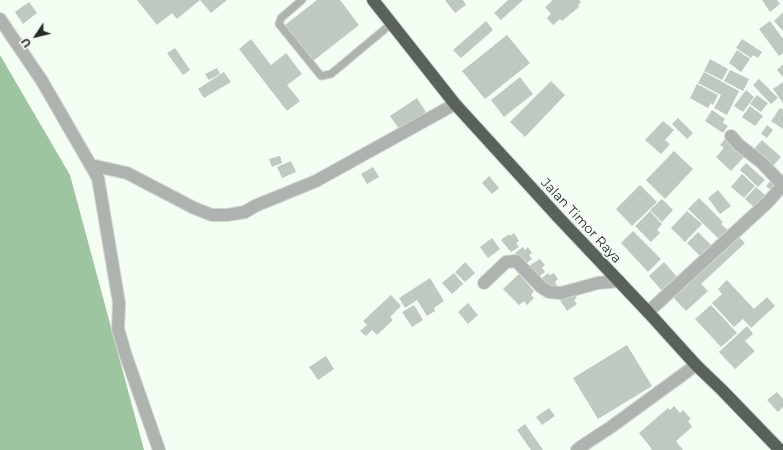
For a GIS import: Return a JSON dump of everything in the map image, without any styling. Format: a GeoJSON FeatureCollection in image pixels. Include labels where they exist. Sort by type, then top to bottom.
{"type":"FeatureCollection","features":[{"type":"Feature","properties":{"kind":"highway","name":"Jalan Timor Raya"},"geometry":{"type":"LineString","coordinates":[[374,0],[391,24],[455,104],[696,365],[780,450]]}},
{"type":"Feature","properties":{"kind":"street"},"geometry":{"type":"LineString","coordinates":[[0,19],[42,81],[100,183],[120,303],[118,329],[159,450]]}},
{"type":"Feature","properties":{"kind":"street"},"geometry":{"type":"LineString","coordinates":[[91,166],[127,173],[194,208],[212,215],[227,215],[245,212],[255,206],[316,181],[455,104]]}},
{"type":"Feature","properties":{"kind":"street"},"geometry":{"type":"LineString","coordinates":[[648,312],[768,202],[783,185],[761,162],[739,145],[731,136]]}},
{"type":"Feature","properties":{"kind":"street"},"geometry":{"type":"LineString","coordinates":[[484,283],[506,262],[511,261],[516,261],[541,287],[549,292],[562,293],[598,283],[619,281]]}},
{"type":"Feature","properties":{"kind":"street"},"geometry":{"type":"LineString","coordinates":[[577,450],[696,365]]}},
{"type":"Feature","properties":{"kind":"lane"},"geometry":{"type":"LineString","coordinates":[[302,0],[280,18],[279,24],[322,76],[331,74],[391,24]]}},
{"type":"Feature","properties":{"kind":"shaded area"},"geometry":{"type":"Polygon","coordinates":[[[0,55],[70,175],[144,450],[0,450],[0,55]]]}},
{"type":"Feature","properties":{"kind":"building"},"geometry":{"type":"Polygon","coordinates":[[[137,0],[200,0],[177,19],[172,13],[157,25],[137,0]]]}},
{"type":"Feature","properties":{"kind":"building"},"geometry":{"type":"Polygon","coordinates":[[[200,0],[227,0],[211,13],[200,0]]]}},
{"type":"Feature","properties":{"kind":"building"},"geometry":{"type":"Polygon","coordinates":[[[317,0],[340,0],[359,25],[313,61],[285,25],[317,0]]]}},
{"type":"Feature","properties":{"kind":"building"},"geometry":{"type":"Polygon","coordinates":[[[445,0],[463,0],[466,5],[455,13],[445,0]]]}},
{"type":"Feature","properties":{"kind":"building"},"geometry":{"type":"Polygon","coordinates":[[[508,0],[523,0],[501,20],[494,13],[508,0]]]}},
{"type":"Feature","properties":{"kind":"building"},"geometry":{"type":"Polygon","coordinates":[[[551,0],[579,0],[581,2],[578,5],[579,7],[562,21],[560,19],[553,25],[547,18],[551,14],[545,7],[552,1],[551,0]]]}},
{"type":"Feature","properties":{"kind":"building"},"geometry":{"type":"Polygon","coordinates":[[[762,0],[777,0],[780,4],[770,12],[762,0]]]}},
{"type":"Feature","properties":{"kind":"building"},"geometry":{"type":"Polygon","coordinates":[[[29,2],[37,13],[23,24],[15,12],[29,2]]]}},
{"type":"Feature","properties":{"kind":"building"},"geometry":{"type":"Polygon","coordinates":[[[783,12],[783,31],[774,21],[783,12]]]}},
{"type":"Feature","properties":{"kind":"building"},"geometry":{"type":"Polygon","coordinates":[[[486,21],[493,30],[461,58],[453,50],[486,21]]]}},
{"type":"Feature","properties":{"kind":"building"},"geometry":{"type":"Polygon","coordinates":[[[770,21],[783,39],[783,53],[779,56],[759,29],[770,21]]]}},
{"type":"Feature","properties":{"kind":"building"},"geometry":{"type":"Polygon","coordinates":[[[507,35],[530,63],[485,99],[462,71],[507,35]]]}},
{"type":"Feature","properties":{"kind":"building"},"geometry":{"type":"Polygon","coordinates":[[[251,39],[271,65],[286,53],[302,74],[287,85],[300,101],[287,111],[239,49],[251,39]]]}},
{"type":"Feature","properties":{"kind":"building"},"geometry":{"type":"Polygon","coordinates":[[[742,39],[762,52],[758,58],[753,55],[751,58],[736,48],[742,39]]]}},
{"type":"Feature","properties":{"kind":"building"},"geometry":{"type":"Polygon","coordinates":[[[175,48],[190,70],[183,75],[167,53],[175,48]]]}},
{"type":"Feature","properties":{"kind":"building"},"geometry":{"type":"Polygon","coordinates":[[[737,50],[750,59],[741,72],[729,63],[737,50]]]}},
{"type":"Feature","properties":{"kind":"building"},"geometry":{"type":"Polygon","coordinates":[[[710,59],[728,69],[722,80],[704,71],[710,59]]]}},
{"type":"Feature","properties":{"kind":"building"},"geometry":{"type":"Polygon","coordinates":[[[783,64],[783,77],[777,70],[783,64]]]}},
{"type":"Feature","properties":{"kind":"building"},"geometry":{"type":"Polygon","coordinates":[[[217,68],[220,74],[209,80],[205,74],[217,68]]]}},
{"type":"Feature","properties":{"kind":"building"},"geometry":{"type":"Polygon","coordinates":[[[730,70],[749,79],[743,91],[724,81],[730,70]]]}},
{"type":"Feature","properties":{"kind":"building"},"geometry":{"type":"Polygon","coordinates":[[[224,72],[231,82],[204,98],[198,89],[224,72]]]}},
{"type":"Feature","properties":{"kind":"building"},"geometry":{"type":"Polygon","coordinates":[[[704,72],[739,91],[727,115],[714,108],[721,95],[698,83],[704,72]]]}},
{"type":"Feature","properties":{"kind":"building"},"geometry":{"type":"Polygon","coordinates":[[[520,77],[533,94],[504,117],[491,100],[520,77]]]}},
{"type":"Feature","properties":{"kind":"building"},"geometry":{"type":"Polygon","coordinates":[[[759,79],[778,98],[771,104],[753,85],[759,79]]]}},
{"type":"Feature","properties":{"kind":"building"},"geometry":{"type":"Polygon","coordinates":[[[551,81],[565,95],[525,137],[510,122],[551,81]]]}},
{"type":"Feature","properties":{"kind":"building"},"geometry":{"type":"Polygon","coordinates":[[[783,82],[783,103],[773,89],[783,82]]]}},
{"type":"Feature","properties":{"kind":"building"},"geometry":{"type":"Polygon","coordinates":[[[697,84],[718,95],[713,105],[711,103],[708,108],[690,98],[697,84]]]}},
{"type":"Feature","properties":{"kind":"building"},"geometry":{"type":"Polygon","coordinates":[[[746,90],[754,97],[743,112],[734,106],[746,90]]]}},
{"type":"Feature","properties":{"kind":"building"},"geometry":{"type":"Polygon","coordinates":[[[757,95],[768,103],[761,112],[750,104],[757,95]]]}},
{"type":"Feature","properties":{"kind":"building"},"geometry":{"type":"Polygon","coordinates":[[[417,98],[426,112],[400,130],[390,116],[417,98]]]}},
{"type":"Feature","properties":{"kind":"building"},"geometry":{"type":"Polygon","coordinates":[[[750,106],[763,116],[755,126],[742,117],[750,106]]]}},
{"type":"Feature","properties":{"kind":"building"},"geometry":{"type":"Polygon","coordinates":[[[780,108],[783,110],[783,129],[771,121],[780,108]]]}},
{"type":"Feature","properties":{"kind":"building"},"geometry":{"type":"Polygon","coordinates":[[[712,110],[725,119],[723,123],[728,126],[723,133],[705,121],[712,110]]]}},
{"type":"Feature","properties":{"kind":"building"},"geometry":{"type":"Polygon","coordinates":[[[678,118],[693,133],[687,139],[672,124],[678,118]]]}},
{"type":"Feature","properties":{"kind":"building"},"geometry":{"type":"Polygon","coordinates":[[[663,121],[674,130],[665,140],[670,144],[661,154],[645,140],[663,121]]]}},
{"type":"Feature","properties":{"kind":"building"},"geometry":{"type":"Polygon","coordinates":[[[767,125],[773,130],[767,138],[761,134],[767,125]]]}},
{"type":"Feature","properties":{"kind":"building"},"geometry":{"type":"Polygon","coordinates":[[[726,138],[745,156],[731,171],[716,157],[724,148],[720,145],[726,138]]]}},
{"type":"Feature","properties":{"kind":"building"},"geometry":{"type":"Polygon","coordinates":[[[762,140],[781,157],[772,167],[753,150],[762,140]]]}},
{"type":"Feature","properties":{"kind":"building"},"geometry":{"type":"Polygon","coordinates":[[[674,151],[693,169],[665,199],[646,180],[674,151]]]}},
{"type":"Feature","properties":{"kind":"building"},"geometry":{"type":"Polygon","coordinates":[[[280,156],[282,163],[272,167],[269,159],[280,156]]]}},
{"type":"Feature","properties":{"kind":"building"},"geometry":{"type":"Polygon","coordinates":[[[291,161],[296,172],[282,178],[277,167],[291,161]]]}},
{"type":"Feature","properties":{"kind":"building"},"geometry":{"type":"Polygon","coordinates":[[[746,163],[765,180],[758,187],[740,170],[746,163]]]}},
{"type":"Feature","properties":{"kind":"building"},"geometry":{"type":"Polygon","coordinates":[[[373,167],[379,177],[367,184],[361,174],[373,167]]]}},
{"type":"Feature","properties":{"kind":"building"},"geometry":{"type":"Polygon","coordinates":[[[742,174],[755,186],[744,198],[731,187],[742,174]]]}},
{"type":"Feature","properties":{"kind":"building"},"geometry":{"type":"Polygon","coordinates":[[[489,176],[499,188],[492,194],[482,183],[489,176]]]}},
{"type":"Feature","properties":{"kind":"building"},"geometry":{"type":"Polygon","coordinates":[[[773,178],[781,185],[774,193],[766,186],[773,178]]]}},
{"type":"Feature","properties":{"kind":"building"},"geometry":{"type":"Polygon","coordinates":[[[640,185],[657,202],[632,226],[616,209],[640,185]]]}},
{"type":"Feature","properties":{"kind":"building"},"geometry":{"type":"Polygon","coordinates":[[[756,187],[765,195],[762,199],[765,202],[758,211],[745,199],[756,187]]]}},
{"type":"Feature","properties":{"kind":"building"},"geometry":{"type":"Polygon","coordinates":[[[718,190],[731,206],[720,214],[708,198],[718,190]]]}},
{"type":"Feature","properties":{"kind":"building"},"geometry":{"type":"Polygon","coordinates":[[[699,198],[723,222],[721,224],[728,230],[719,239],[688,209],[699,198]]]}},
{"type":"Feature","properties":{"kind":"building"},"geometry":{"type":"Polygon","coordinates":[[[662,199],[673,210],[662,222],[650,210],[662,199]]]}},
{"type":"Feature","properties":{"kind":"building"},"geometry":{"type":"Polygon","coordinates":[[[650,211],[662,224],[657,230],[660,233],[651,242],[635,226],[650,211]]]}},
{"type":"Feature","properties":{"kind":"building"},"geometry":{"type":"Polygon","coordinates":[[[687,211],[702,224],[685,242],[671,228],[687,211]]]}},
{"type":"Feature","properties":{"kind":"building"},"geometry":{"type":"Polygon","coordinates":[[[633,231],[661,259],[648,272],[621,243],[633,231]]]}},
{"type":"Feature","properties":{"kind":"building"},"geometry":{"type":"Polygon","coordinates":[[[698,232],[714,248],[703,259],[687,243],[698,232]]]}},
{"type":"Feature","properties":{"kind":"building"},"geometry":{"type":"Polygon","coordinates":[[[514,233],[519,241],[516,243],[519,247],[511,252],[501,240],[509,234],[510,236],[514,233]]]}},
{"type":"Feature","properties":{"kind":"building"},"geometry":{"type":"Polygon","coordinates":[[[738,236],[745,243],[701,284],[708,291],[686,311],[672,296],[738,236]]]}},
{"type":"Feature","properties":{"kind":"building"},"geometry":{"type":"Polygon","coordinates":[[[492,238],[500,249],[488,258],[480,247],[492,238]]]}},
{"type":"Feature","properties":{"kind":"building"},"geometry":{"type":"Polygon","coordinates":[[[523,247],[525,250],[528,247],[532,253],[529,255],[532,259],[524,265],[515,253],[523,247]]]}},
{"type":"Feature","properties":{"kind":"building"},"geometry":{"type":"Polygon","coordinates":[[[540,259],[545,265],[542,268],[545,272],[537,278],[529,266],[540,259]]]}},
{"type":"Feature","properties":{"kind":"building"},"geometry":{"type":"Polygon","coordinates":[[[465,262],[475,273],[465,282],[455,272],[465,262]]]}},
{"type":"Feature","properties":{"kind":"building"},"geometry":{"type":"Polygon","coordinates":[[[664,262],[678,278],[663,292],[649,276],[664,262]]]}},
{"type":"Feature","properties":{"kind":"building"},"geometry":{"type":"Polygon","coordinates":[[[454,273],[463,284],[452,294],[442,283],[454,273]]]}},
{"type":"Feature","properties":{"kind":"building"},"geometry":{"type":"Polygon","coordinates":[[[548,273],[550,275],[554,273],[558,279],[555,282],[557,285],[550,291],[541,279],[548,273]]]}},
{"type":"Feature","properties":{"kind":"building"},"geometry":{"type":"Polygon","coordinates":[[[519,274],[534,291],[531,295],[534,298],[527,305],[524,301],[519,305],[503,289],[519,274]]]}},
{"type":"Feature","properties":{"kind":"building"},"geometry":{"type":"Polygon","coordinates":[[[430,278],[444,301],[434,308],[435,311],[427,316],[417,300],[405,308],[399,298],[430,278]]]}},
{"type":"Feature","properties":{"kind":"building"},"geometry":{"type":"Polygon","coordinates":[[[727,280],[754,309],[767,297],[775,306],[751,328],[743,319],[734,327],[712,303],[722,294],[718,289],[727,280]]]}},
{"type":"Feature","properties":{"kind":"building"},"geometry":{"type":"Polygon","coordinates":[[[573,293],[577,298],[574,300],[577,304],[567,311],[560,300],[567,294],[573,293]]]}},
{"type":"Feature","properties":{"kind":"building"},"geometry":{"type":"Polygon","coordinates":[[[391,295],[401,306],[390,317],[393,320],[377,335],[372,330],[366,336],[360,331],[367,325],[363,321],[391,295]]]}},
{"type":"Feature","properties":{"kind":"building"},"geometry":{"type":"Polygon","coordinates":[[[468,303],[478,315],[468,324],[458,312],[468,303]]]}},
{"type":"Feature","properties":{"kind":"building"},"geometry":{"type":"Polygon","coordinates":[[[414,305],[423,320],[412,327],[402,312],[414,305]]]}},
{"type":"Feature","properties":{"kind":"building"},"geometry":{"type":"Polygon","coordinates":[[[711,305],[737,333],[721,347],[695,319],[711,305]]]}},
{"type":"Feature","properties":{"kind":"building"},"geometry":{"type":"Polygon","coordinates":[[[747,326],[753,334],[745,341],[755,351],[735,369],[719,352],[747,326]]]}},
{"type":"Feature","properties":{"kind":"building"},"geometry":{"type":"Polygon","coordinates":[[[627,345],[652,386],[598,419],[573,378],[627,345]]]}},
{"type":"Feature","properties":{"kind":"building"},"geometry":{"type":"Polygon","coordinates":[[[326,356],[334,369],[318,380],[309,367],[326,356]]]}},
{"type":"Feature","properties":{"kind":"building"},"geometry":{"type":"Polygon","coordinates":[[[777,392],[783,399],[783,407],[778,412],[767,400],[777,392]]]}},
{"type":"Feature","properties":{"kind":"building"},"geometry":{"type":"Polygon","coordinates":[[[674,406],[680,413],[683,410],[691,419],[688,421],[692,427],[676,441],[683,450],[650,450],[652,449],[639,433],[668,408],[670,410],[674,406]]]}},
{"type":"Feature","properties":{"kind":"building"},"geometry":{"type":"Polygon","coordinates":[[[549,408],[555,416],[542,425],[536,417],[549,408]]]}},
{"type":"Feature","properties":{"kind":"building"},"geometry":{"type":"Polygon","coordinates":[[[525,424],[543,450],[531,450],[517,430],[525,424]]]}}]}
